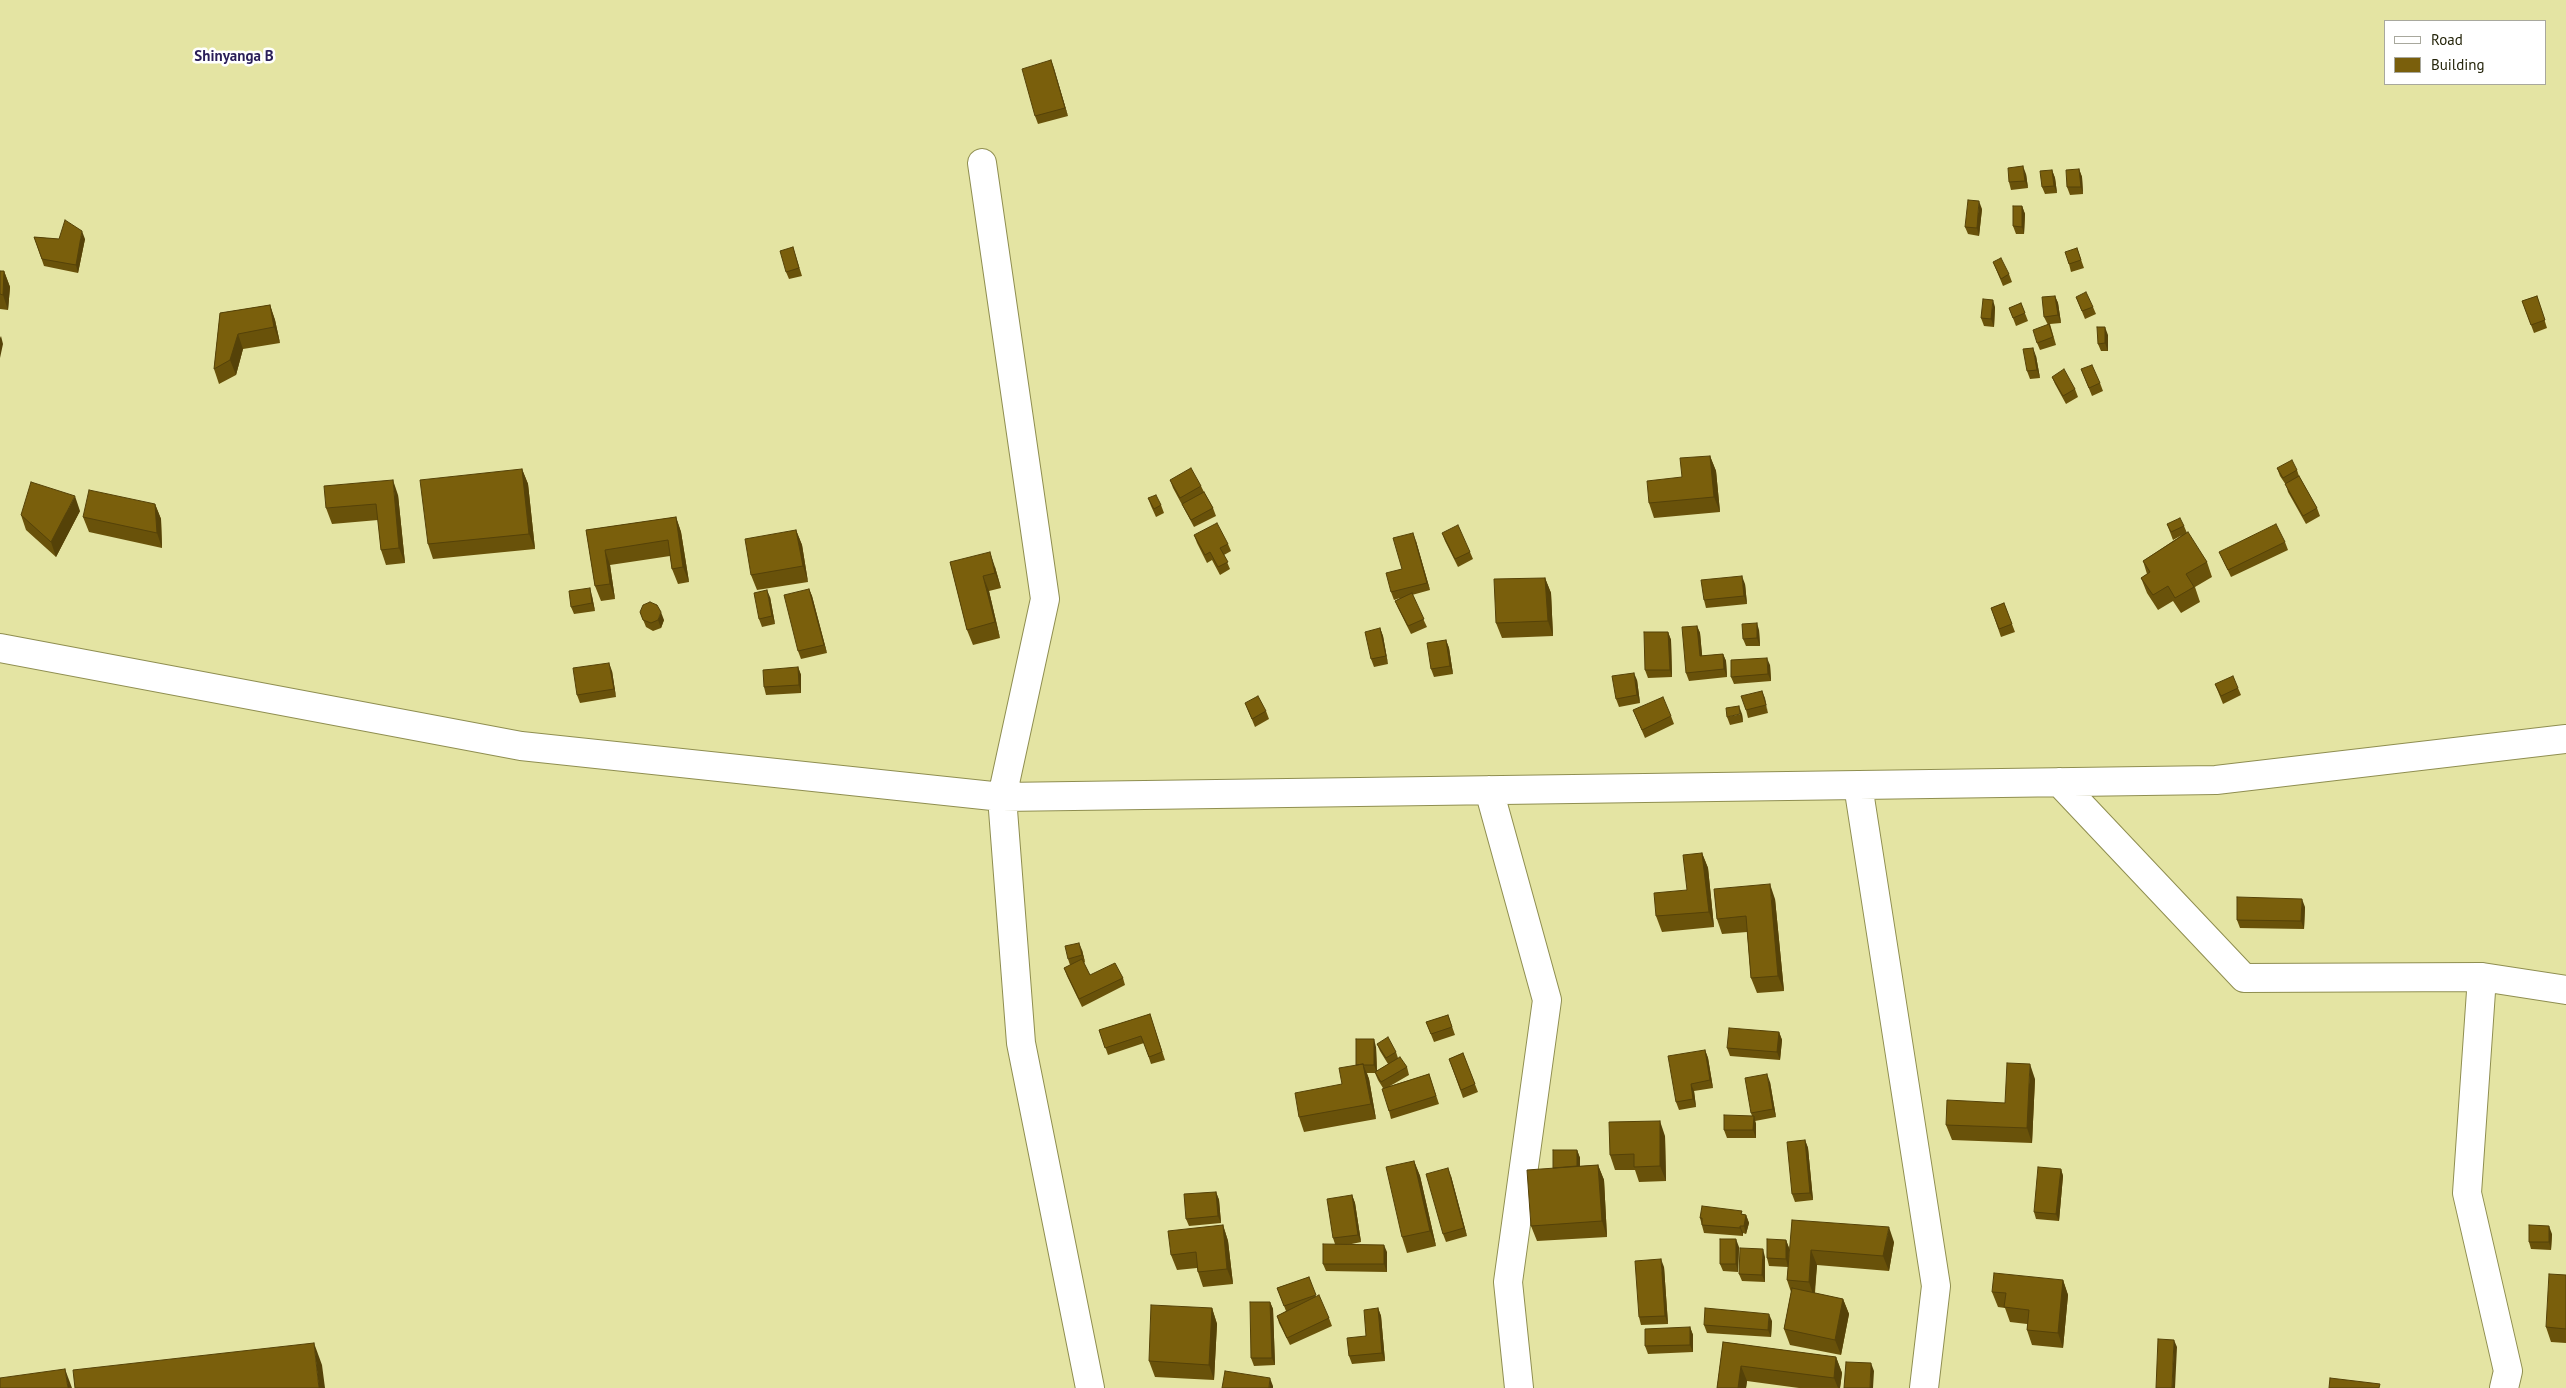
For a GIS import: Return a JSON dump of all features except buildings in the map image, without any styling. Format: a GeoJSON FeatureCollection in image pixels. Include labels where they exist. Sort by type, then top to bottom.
{"type":"FeatureCollection","features":[{"type":"Feature","properties":{"kind":"street"},"geometry":{"type":"LineString","coordinates":[[982,163],[1045,599],[1002,797],[1021,1043],[1090,1388]]}},
{"type":"Feature","properties":{"kind":"street"},"geometry":{"type":"LineString","coordinates":[[0,648],[521,746],[1002,797],[2216,780],[2566,739]]}},
{"type":"Feature","properties":{"kind":"street"},"geometry":{"type":"LineString","coordinates":[[2059,782],[2244,978],[2482,977],[2566,990]]}},
{"type":"Feature","properties":{"kind":"street"},"geometry":{"type":"LineString","coordinates":[[1858,785],[1936,1286],[1924,1388]]}},
{"type":"Feature","properties":{"kind":"street"},"geometry":{"type":"LineString","coordinates":[[1489,790],[1547,1000],[1508,1282],[1519,1388]]}},
{"type":"Feature","properties":{"kind":"street"},"geometry":{"type":"LineString","coordinates":[[2482,977],[2466,1192],[2508,1371],[2504,1388]]}},
{"type":"Feature","properties":{"kind":"district","name":"Shinyanga B"},"geometry":{"type":"Point","coordinates":[234,57]}}]}
